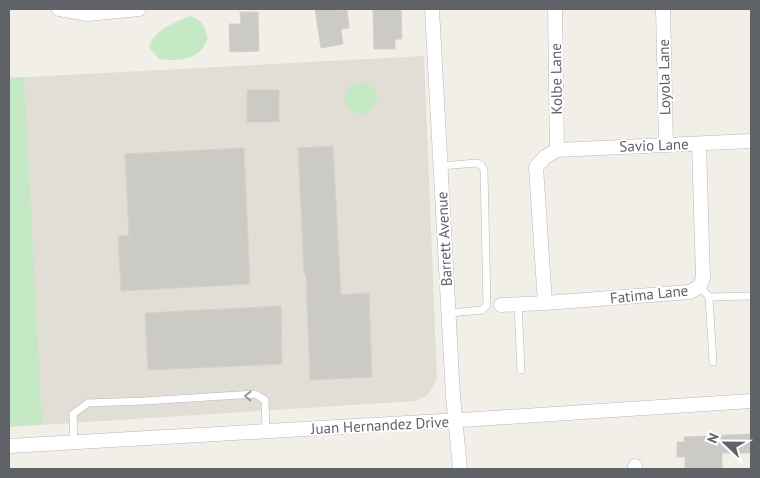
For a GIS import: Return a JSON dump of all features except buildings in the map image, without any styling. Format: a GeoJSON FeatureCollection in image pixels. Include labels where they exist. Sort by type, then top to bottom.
{"type":"FeatureCollection","features":[{"type":"Feature","properties":{"kind":"street"},"geometry":{"type":"LineString","coordinates":[[59,9],[88,14],[139,9]]}},
{"type":"Feature","properties":{"kind":"street","name":"Barrett Avenue"},"geometry":{"type":"LineString","coordinates":[[432,9],[440,166],[460,469]]}},
{"type":"Feature","properties":{"kind":"street","name":"Kolbe Lane"},"geometry":{"type":"LineString","coordinates":[[554,9],[558,150]]}},
{"type":"Feature","properties":{"kind":"street","name":"Loyola Lane"},"geometry":{"type":"LineString","coordinates":[[663,9],[666,144]]}},
{"type":"Feature","properties":{"kind":"street","name":"Savio Lane"},"geometry":{"type":"LineString","coordinates":[[558,150],[751,141]]}},
{"type":"Feature","properties":{"kind":"street","name":"Fatima Lane"},"geometry":{"type":"LineString","coordinates":[[501,306],[704,291],[699,144]]}},
{"type":"Feature","properties":{"kind":"street"},"geometry":{"type":"LineString","coordinates":[[545,303],[536,168],[545,157],[558,150]]}},
{"type":"Feature","properties":{"kind":"street","name":"Juan Hernandez Drive"},"geometry":{"type":"LineString","coordinates":[[9,446],[456,421],[751,401]]}},
{"type":"Feature","properties":{"kind":"lane"},"geometry":{"type":"LineString","coordinates":[[440,166],[477,163],[484,170],[487,305],[482,310],[449,312]]}},
{"type":"Feature","properties":{"kind":"lane"},"geometry":{"type":"LineString","coordinates":[[713,362],[704,291],[751,296]]}},
{"type":"Feature","properties":{"kind":"lane"},"geometry":{"type":"LineString","coordinates":[[518,304],[521,370]]}},
{"type":"Feature","properties":{"kind":"lane"},"geometry":{"type":"LineString","coordinates":[[74,443],[74,414],[88,403],[144,402],[255,394],[265,400],[266,431]]}},
{"type":"Feature","properties":{"kind":"shaded area"},"geometry":{"type":"Polygon","coordinates":[[[424,56],[437,379],[428,395],[416,401],[9,427],[9,78],[424,56]]]}},
{"type":"Feature","properties":{"kind":"green space"},"geometry":{"type":"Polygon","coordinates":[[[190,16],[200,22],[206,30],[208,38],[202,49],[188,58],[176,60],[159,59],[149,47],[152,41],[166,27],[190,16]]]}},
{"type":"Feature","properties":{"kind":"green space"},"geometry":{"type":"Polygon","coordinates":[[[24,77],[42,424],[9,427],[9,78],[24,77]]]}},
{"type":"Feature","properties":{"kind":"green space"},"geometry":{"type":"Polygon","coordinates":[[[361,82],[367,83],[372,87],[376,92],[376,104],[372,109],[367,113],[361,114],[355,113],[350,109],[346,104],[345,98],[346,92],[350,87],[355,83],[361,82]]]}}]}
